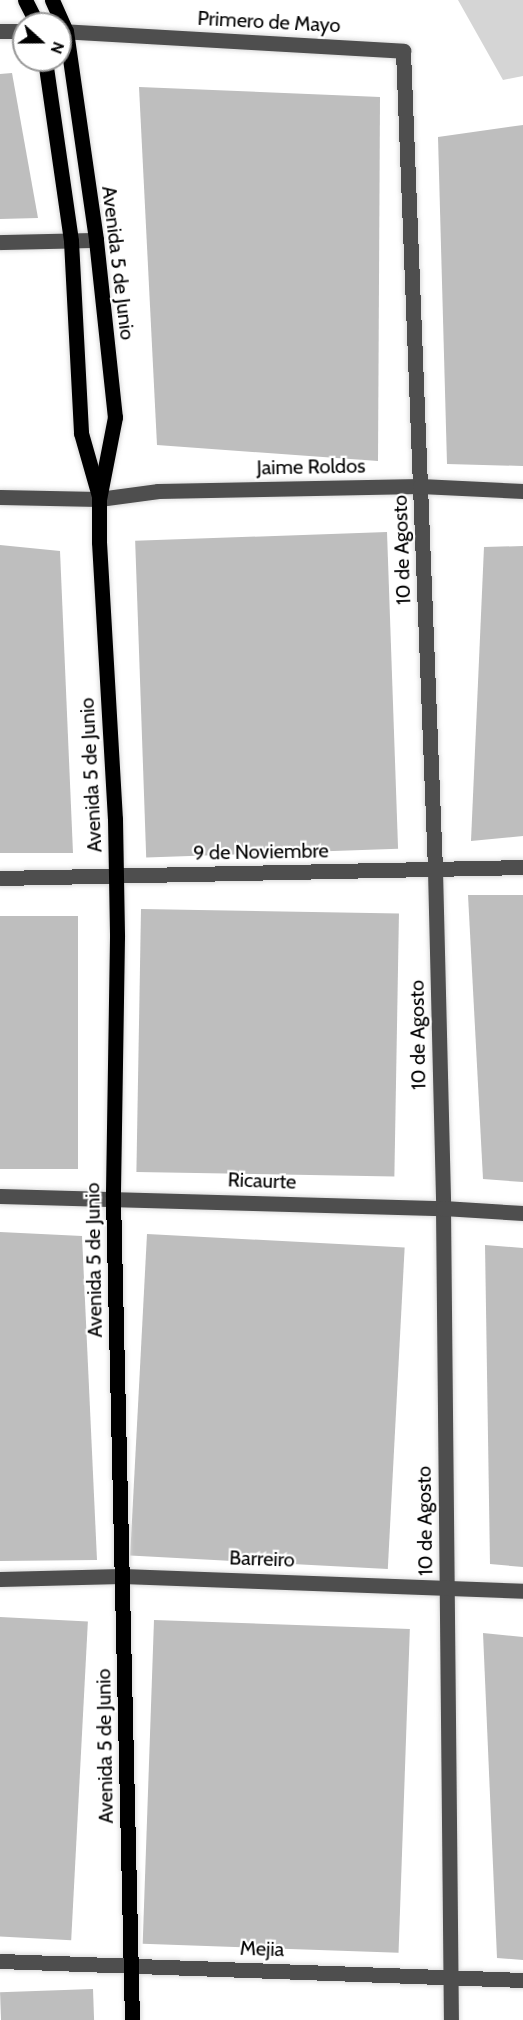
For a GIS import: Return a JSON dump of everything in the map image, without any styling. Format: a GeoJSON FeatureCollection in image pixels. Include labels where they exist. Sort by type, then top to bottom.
{"type":"FeatureCollection","features":[{"type":"Feature","properties":{"kind":"main road","name":"Avenida 5 de Junio"},"geometry":{"type":"LineString","coordinates":[[47,72],[71,241],[81,434],[99,499]]}},
{"type":"Feature","properties":{"kind":"main road","name":"Avenida 5 de Junio"},"geometry":{"type":"LineString","coordinates":[[69,72],[96,240],[115,417],[99,499],[99,543],[116,876],[113,1197],[132,2020]]}},
{"type":"Feature","properties":{"kind":"street","name":"Primero de Mayo"},"geometry":{"type":"LineString","coordinates":[[72,32],[404,51]]}},
{"type":"Feature","properties":{"kind":"street","name":"10 de Agosto"},"geometry":{"type":"LineString","coordinates":[[404,51],[435,870],[443,1208],[452,2020]]}},
{"type":"Feature","properties":{"kind":"street"},"geometry":{"type":"LineString","coordinates":[[0,242],[96,240]]}},
{"type":"Feature","properties":{"kind":"street","name":"Jaime Roldos"},"geometry":{"type":"LineString","coordinates":[[0,497],[99,499],[158,491],[420,486],[523,491]]}},
{"type":"Feature","properties":{"kind":"street","name":"9 de Noviembre"},"geometry":{"type":"LineString","coordinates":[[0,878],[523,867]]}},
{"type":"Feature","properties":{"kind":"street","name":"Ricaurte"},"geometry":{"type":"LineString","coordinates":[[0,1196],[113,1197],[443,1208],[523,1213]]}},
{"type":"Feature","properties":{"kind":"street","name":"Barreiro"},"geometry":{"type":"LineString","coordinates":[[0,1579],[122,1576],[446,1586],[523,1591]]}},
{"type":"Feature","properties":{"kind":"street","name":"Mejia"},"geometry":{"type":"LineString","coordinates":[[0,1961],[523,1980]]}},
{"type":"Feature","properties":{"kind":"shaded area"},"geometry":{"type":"Polygon","coordinates":[[[458,0],[523,0],[523,76],[503,80],[458,0]]]}},
{"type":"Feature","properties":{"kind":"building"},"geometry":{"type":"Polygon","coordinates":[[[12,73],[38,218],[0,219],[0,74],[12,73]]]}},
{"type":"Feature","properties":{"kind":"building"},"geometry":{"type":"Polygon","coordinates":[[[139,87],[380,97],[378,461],[157,445],[139,87]]]}},
{"type":"Feature","properties":{"kind":"building"},"geometry":{"type":"Polygon","coordinates":[[[523,125],[523,466],[447,464],[438,137],[523,125]]]}},
{"type":"Feature","properties":{"kind":"building"},"geometry":{"type":"Polygon","coordinates":[[[387,532],[398,849],[146,858],[135,541],[387,532]]]}},
{"type":"Feature","properties":{"kind":"building"},"geometry":{"type":"Polygon","coordinates":[[[0,545],[60,551],[73,853],[0,853],[0,545]]]}},
{"type":"Feature","properties":{"kind":"building"},"geometry":{"type":"Polygon","coordinates":[[[523,546],[523,836],[471,841],[484,547],[523,546]]]}},
{"type":"Feature","properties":{"kind":"building"},"geometry":{"type":"Polygon","coordinates":[[[468,895],[523,895],[523,1182],[483,1179],[468,895]]]}},
{"type":"Feature","properties":{"kind":"building"},"geometry":{"type":"Polygon","coordinates":[[[141,909],[399,914],[394,1176],[136,1172],[141,909]]]}},
{"type":"Feature","properties":{"kind":"building"},"geometry":{"type":"Polygon","coordinates":[[[0,916],[78,916],[78,1169],[0,1169],[0,916]]]}},
{"type":"Feature","properties":{"kind":"building"},"geometry":{"type":"Polygon","coordinates":[[[0,1232],[82,1236],[97,1560],[0,1561],[0,1232]]]}},
{"type":"Feature","properties":{"kind":"building"},"geometry":{"type":"Polygon","coordinates":[[[147,1234],[405,1248],[388,1569],[130,1556],[147,1234]]]}},
{"type":"Feature","properties":{"kind":"building"},"geometry":{"type":"Polygon","coordinates":[[[485,1245],[523,1248],[523,1567],[490,1564],[485,1245]]]}},
{"type":"Feature","properties":{"kind":"building"},"geometry":{"type":"Polygon","coordinates":[[[0,1617],[88,1622],[71,1940],[0,1936],[0,1617]]]}},
{"type":"Feature","properties":{"kind":"building"},"geometry":{"type":"Polygon","coordinates":[[[154,1620],[410,1629],[399,1953],[143,1944],[154,1620]]]}},
{"type":"Feature","properties":{"kind":"building"},"geometry":{"type":"Polygon","coordinates":[[[483,1633],[523,1637],[523,1960],[497,1958],[483,1633]]]}},
{"type":"Feature","properties":{"kind":"building"},"geometry":{"type":"Polygon","coordinates":[[[93,1989],[94,2020],[1,2020],[0,1992],[93,1989]]]}}]}
